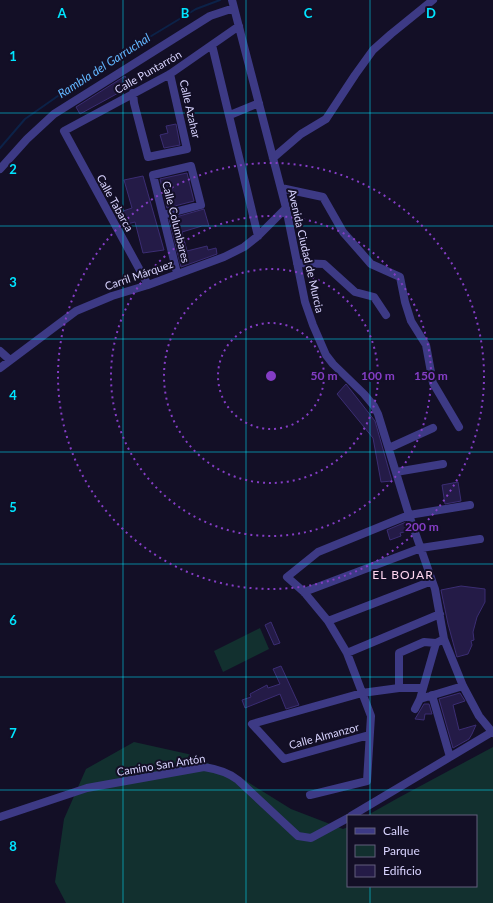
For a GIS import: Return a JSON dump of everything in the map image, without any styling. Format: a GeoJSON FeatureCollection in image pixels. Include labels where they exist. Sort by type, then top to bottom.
{"type":"FeatureCollection","features":[{"type":"Feature","properties":{"kind":"street"},"geometry":{"type":"LineString","coordinates":[[273,158],[301,134],[326,119],[355,74],[373,50],[433,0]]}},
{"type":"Feature","properties":{"kind":"street"},"geometry":{"type":"LineString","coordinates":[[0,169],[27,139],[54,114],[210,16],[233,4]]}},
{"type":"Feature","properties":{"kind":"street","name":"Avenida Ciudad de Murcia"},"geometry":{"type":"LineString","coordinates":[[233,4],[286,208],[308,312],[323,349],[333,364],[374,406],[382,424],[409,515],[432,581],[444,638],[463,686],[479,716],[493,732]]}},
{"type":"Feature","properties":{"kind":"street","name":"Calle Puntarrón"},"geometry":{"type":"LineString","coordinates":[[64,131],[170,74],[239,26]]}},
{"type":"Feature","properties":{"kind":"street"},"geometry":{"type":"LineString","coordinates":[[212,45],[258,236]]}},
{"type":"Feature","properties":{"kind":"street","name":"Calle Azahar"},"geometry":{"type":"LineString","coordinates":[[133,94],[148,157],[187,149],[170,74]]}},
{"type":"Feature","properties":{"kind":"street"},"geometry":{"type":"LineString","coordinates":[[230,115],[259,103]]}},
{"type":"Feature","properties":{"kind":"street","name":"Calle Tabarca"},"geometry":{"type":"LineString","coordinates":[[64,131],[148,285]]}},
{"type":"Feature","properties":{"kind":"street","name":"Calle Columbares"},"geometry":{"type":"LineString","coordinates":[[163,214],[201,205],[191,166],[153,175],[177,273]]}},
{"type":"Feature","properties":{"kind":"street"},"geometry":{"type":"LineString","coordinates":[[281,188],[323,197],[343,232],[371,264],[400,277],[405,302],[411,321],[426,345],[433,383],[459,427]]}},
{"type":"Feature","properties":{"kind":"street","name":"Carril Márquez"},"geometry":{"type":"LineString","coordinates":[[0,368],[76,310],[224,257],[244,247],[258,236],[286,208]]}},
{"type":"Feature","properties":{"kind":"street"},"geometry":{"type":"LineString","coordinates":[[297,263],[324,264],[355,292],[374,297],[386,315]]}},
{"type":"Feature","properties":{"kind":"street"},"geometry":{"type":"LineString","coordinates":[[0,351],[10,360]]}},
{"type":"Feature","properties":{"kind":"street"},"geometry":{"type":"LineString","coordinates":[[389,448],[433,428]]}},
{"type":"Feature","properties":{"kind":"street"},"geometry":{"type":"LineString","coordinates":[[396,472],[443,464]]}},
{"type":"Feature","properties":{"kind":"street"},"geometry":{"type":"LineString","coordinates":[[310,795],[367,781],[371,716],[347,653],[328,621],[304,592],[287,577],[318,552],[409,515],[470,505]]}},
{"type":"Feature","properties":{"kind":"street"},"geometry":{"type":"LineString","coordinates":[[304,592],[421,548],[480,539]]}},
{"type":"Feature","properties":{"kind":"street"},"geometry":{"type":"LineString","coordinates":[[328,621],[432,581]]}},
{"type":"Feature","properties":{"kind":"street"},"geometry":{"type":"LineString","coordinates":[[347,653],[440,614]]}},
{"type":"Feature","properties":{"kind":"street"},"geometry":{"type":"LineString","coordinates":[[398,688],[399,653],[424,642],[436,643],[444,638]]}},
{"type":"Feature","properties":{"kind":"street"},"geometry":{"type":"LineString","coordinates":[[415,709],[420,699],[436,643]]}},
{"type":"Feature","properties":{"kind":"street"},"geometry":{"type":"LineString","coordinates":[[420,699],[463,686]]}},
{"type":"Feature","properties":{"kind":"street"},"geometry":{"type":"LineString","coordinates":[[362,693],[398,688],[422,688]]}},
{"type":"Feature","properties":{"kind":"street","name":"Calle Almanzor"},"geometry":{"type":"LineString","coordinates":[[362,693],[252,724],[284,758],[369,736]]}},
{"type":"Feature","properties":{"kind":"street"},"geometry":{"type":"LineString","coordinates":[[432,695],[450,757]]}},
{"type":"Feature","properties":{"kind":"street","name":"Camino San Antón"},"geometry":{"type":"LineString","coordinates":[[352,815],[493,732]]}},
{"type":"Feature","properties":{"kind":"street","name":"Camino San Antón"},"geometry":{"type":"LineString","coordinates":[[0,817],[88,788],[204,767],[216,768],[232,775],[298,836],[311,838],[347,818]]}},
{"type":"Feature","properties":{"kind":"green space"},"geometry":{"type":"Polygon","coordinates":[[[260,628],[269,649],[223,672],[214,651],[260,628]]]}},
{"type":"Feature","properties":{"kind":"green space"},"geometry":{"type":"Polygon","coordinates":[[[134,742],[188,754],[243,779],[291,809],[343,829],[347,827],[347,887],[477,887],[477,815],[368,815],[493,747],[493,903],[66,903],[55,882],[64,819],[86,769],[134,742]]]}},
{"type":"Feature","properties":{"kind":"building"},"geometry":{"type":"Polygon","coordinates":[[[125,76],[131,86],[80,114],[76,107],[125,76]]]}},
{"type":"Feature","properties":{"kind":"building"},"geometry":{"type":"Polygon","coordinates":[[[176,124],[180,145],[164,148],[160,135],[168,133],[166,126],[176,124]]]}},
{"type":"Feature","properties":{"kind":"building"},"geometry":{"type":"Polygon","coordinates":[[[187,173],[194,201],[167,208],[160,179],[187,173]]]}},
{"type":"Feature","properties":{"kind":"building"},"geometry":{"type":"Polygon","coordinates":[[[143,176],[164,250],[143,253],[135,222],[123,225],[117,213],[132,208],[124,180],[143,176]]]}},
{"type":"Feature","properties":{"kind":"building"},"geometry":{"type":"Polygon","coordinates":[[[204,209],[209,226],[202,226],[182,232],[187,251],[207,246],[208,250],[216,248],[217,254],[181,267],[169,219],[204,209]]]}},
{"type":"Feature","properties":{"kind":"building"},"geometry":{"type":"Polygon","coordinates":[[[346,384],[375,421],[392,481],[381,482],[373,438],[337,394],[346,384]]]}},
{"type":"Feature","properties":{"kind":"building"},"geometry":{"type":"Polygon","coordinates":[[[458,482],[461,501],[445,504],[442,485],[458,482]]]}},
{"type":"Feature","properties":{"kind":"building"},"geometry":{"type":"Polygon","coordinates":[[[406,522],[408,531],[400,533],[401,536],[390,540],[387,530],[406,522]]]}},
{"type":"Feature","properties":{"kind":"building"},"geometry":{"type":"Polygon","coordinates":[[[461,586],[485,589],[485,602],[477,617],[473,632],[474,640],[471,641],[472,645],[468,654],[457,657],[441,590],[461,586]]]}},
{"type":"Feature","properties":{"kind":"building"},"geometry":{"type":"Polygon","coordinates":[[[271,622],[280,643],[274,645],[265,625],[271,622]]]}},
{"type":"Feature","properties":{"kind":"building"},"geometry":{"type":"Polygon","coordinates":[[[281,666],[299,705],[286,709],[280,694],[245,708],[242,700],[251,697],[250,694],[267,685],[268,688],[280,684],[273,669],[281,666]]]}},
{"type":"Feature","properties":{"kind":"building"},"geometry":{"type":"Polygon","coordinates":[[[460,693],[465,701],[453,705],[459,730],[476,725],[469,739],[453,748],[439,699],[460,693]]]}},
{"type":"Feature","properties":{"kind":"building"},"geometry":{"type":"Polygon","coordinates":[[[424,704],[429,704],[432,714],[425,714],[424,720],[415,719],[424,704]]]}},
{"type":"Feature","properties":{"kind":"waterway","name":"Rambla del Garruchal"},"geometry":{"type":"LineString","coordinates":[[0,148],[25,119],[95,70],[196,9],[220,0]]}},
{"type":"Feature","properties":{"kind":"district","name":"EL BOJAR"},"geometry":{"type":"Point","coordinates":[403,575]}}]}
